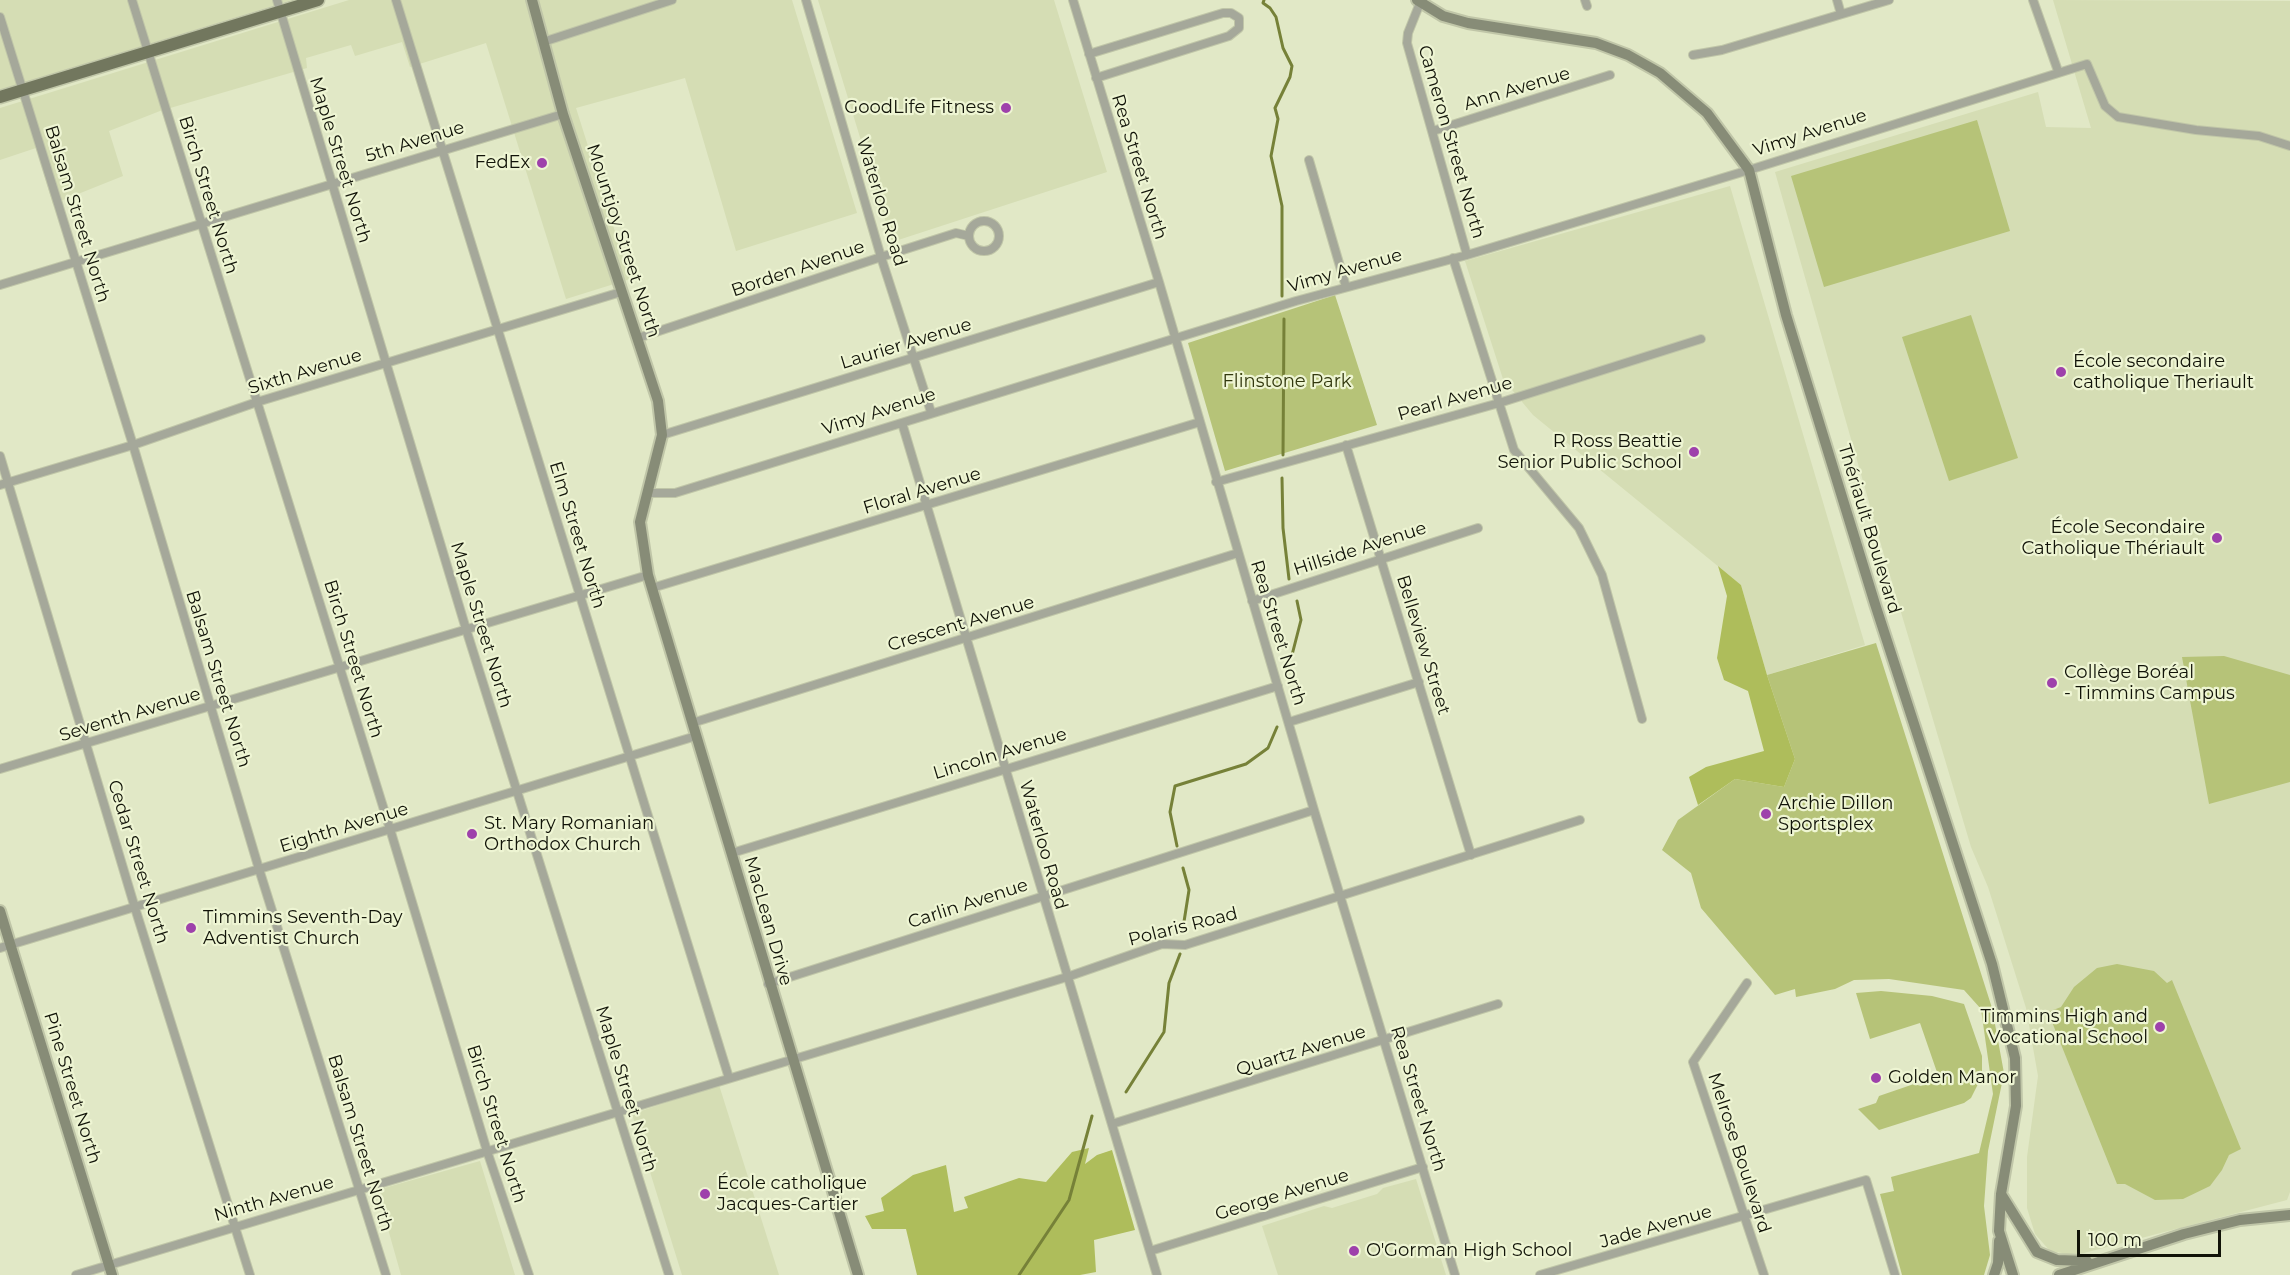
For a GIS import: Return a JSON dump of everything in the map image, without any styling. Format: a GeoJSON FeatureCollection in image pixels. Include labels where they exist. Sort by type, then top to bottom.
{"type":"FeatureCollection","features":[{"type":"Feature","properties":{"kind":"main road"},"geometry":{"type":"LineString","coordinates":[[0,97],[148,52],[278,6],[318,0]]}},
{"type":"Feature","properties":{"kind":"main road","name":"Mountjoy Street North"},"geometry":{"type":"LineString","coordinates":[[532,0],[564,114],[658,401],[662,435],[647,493]]}},
{"type":"Feature","properties":{"kind":"main road","name":"Thériault Boulevard"},"geometry":{"type":"LineString","coordinates":[[1418,2],[1443,16],[1468,23],[1596,43],[1628,55],[1660,73],[1707,113],[1749,170],[1792,338],[1875,604],[1992,964],[2015,1058],[2016,1106],[2001,1194],[1999,1231],[2013,1275]]}},
{"type":"Feature","properties":{"kind":"main road"},"geometry":{"type":"LineString","coordinates":[[647,493],[640,522],[648,575]]}},
{"type":"Feature","properties":{"kind":"main road","name":"MacLean Drive"},"geometry":{"type":"LineString","coordinates":[[648,575],[732,853],[768,984],[858,1275]]}},
{"type":"Feature","properties":{"kind":"main road","name":"Pine Street North"},"geometry":{"type":"LineString","coordinates":[[0,911],[5,946],[110,1270]]}},
{"type":"Feature","properties":{"kind":"main road"},"geometry":{"type":"LineString","coordinates":[[2001,1194],[2037,1252],[2057,1260],[2075,1262],[2103,1259]]}},
{"type":"Feature","properties":{"kind":"main road"},"geometry":{"type":"LineString","coordinates":[[2059,1275],[2103,1259],[2240,1220],[2290,1215]]}},
{"type":"Feature","properties":{"kind":"main road"},"geometry":{"type":"LineString","coordinates":[[1994,1275],[1998,1263],[1999,1231]]}},
{"type":"Feature","properties":{"kind":"street","name":"Birch Street North"},"geometry":{"type":"LineString","coordinates":[[132,0],[390,829],[487,1151],[529,1275]]}},
{"type":"Feature","properties":{"kind":"street","name":"Elm Street North"},"geometry":{"type":"LineString","coordinates":[[396,0],[729,1078]]}},
{"type":"Feature","properties":{"kind":"street"},"geometry":{"type":"LineString","coordinates":[[543,42],[672,0]]}},
{"type":"Feature","properties":{"kind":"street","name":"Waterloo Road"},"geometry":{"type":"LineString","coordinates":[[806,0],[881,257],[915,357],[930,412]]}},
{"type":"Feature","properties":{"kind":"street","name":"Rea Street North"},"geometry":{"type":"LineString","coordinates":[[1072,0],[1159,282],[1216,482],[1455,1275]]}},
{"type":"Feature","properties":{"kind":"street"},"geometry":{"type":"LineString","coordinates":[[1837,0],[1841,14]]}},
{"type":"Feature","properties":{"kind":"street"},"geometry":{"type":"LineString","coordinates":[[1693,55],[1722,50],[1889,0]]}},
{"type":"Feature","properties":{"kind":"street"},"geometry":{"type":"LineString","coordinates":[[2033,0],[2058,71]]}},
{"type":"Feature","properties":{"kind":"street","name":"Cameron Street North"},"geometry":{"type":"LineString","coordinates":[[1418,2],[1407,43],[1467,255]]}},
{"type":"Feature","properties":{"kind":"street","name":"Maple Street North"},"geometry":{"type":"LineString","coordinates":[[278,6],[466,629],[669,1275]]}},
{"type":"Feature","properties":{"kind":"street"},"geometry":{"type":"LineString","coordinates":[[1089,54],[1222,13],[1232,13],[1239,18],[1239,28],[1229,36],[1096,78]]}},
{"type":"Feature","properties":{"kind":"street","name":"Balsam Street North"},"geometry":{"type":"LineString","coordinates":[[0,17],[133,445],[259,869],[386,1275]]}},
{"type":"Feature","properties":{"kind":"street","name":"Vimy Avenue"},"geometry":{"type":"LineString","coordinates":[[647,493],[675,492],[902,423],[930,412],[1346,287],[1467,255],[1749,170],[2058,71],[2087,64],[2105,106],[2118,117],[2196,130],[2259,136],[2290,147]]}},
{"type":"Feature","properties":{"kind":"street","name":"Ann Avenue"},"geometry":{"type":"LineString","coordinates":[[1433,131],[1610,75]]}},
{"type":"Feature","properties":{"kind":"street","name":"5th Avenue"},"geometry":{"type":"LineString","coordinates":[[0,285],[442,149],[564,114]]}},
{"type":"Feature","properties":{"kind":"street"},"geometry":{"type":"LineString","coordinates":[[1309,160],[1346,287]]}},
{"type":"Feature","properties":{"kind":"street","name":"Borden Avenue"},"geometry":{"type":"LineString","coordinates":[[986,221],[998,229],[999,239],[994,248],[985,252],[975,249],[969,236],[972,226],[986,221]]}},
{"type":"Feature","properties":{"kind":"street","name":"Borden Avenue"},"geometry":{"type":"LineString","coordinates":[[638,338],[956,233],[969,236]]}},
{"type":"Feature","properties":{"kind":"street","name":"Cameron Street North"},"geometry":{"type":"LineString","coordinates":[[1454,258],[1514,450],[1579,528],[1602,576],[1642,719]]}},
{"type":"Feature","properties":{"kind":"street","name":"Laurier Avenue"},"geometry":{"type":"LineString","coordinates":[[662,435],[1159,282]]}},
{"type":"Feature","properties":{"kind":"street","name":"Sixth Avenue"},"geometry":{"type":"LineString","coordinates":[[4,484],[133,445],[257,402],[621,292]]}},
{"type":"Feature","properties":{"kind":"street","name":"Pearl Avenue"},"geometry":{"type":"LineString","coordinates":[[1216,482],[1499,404],[1701,339]]}},
{"type":"Feature","properties":{"kind":"street","name":"Floral Avenue"},"geometry":{"type":"LineString","coordinates":[[652,588],[1200,422]]}},
{"type":"Feature","properties":{"kind":"street","name":"Waterloo Road"},"geometry":{"type":"LineString","coordinates":[[902,423],[968,639],[1042,896],[1158,1275]]}},
{"type":"Feature","properties":{"kind":"street","name":"Belleview Street"},"geometry":{"type":"LineString","coordinates":[[1346,445],[1471,855]]}},
{"type":"Feature","properties":{"kind":"street","name":"Cedar Street North"},"geometry":{"type":"LineString","coordinates":[[0,456],[4,484],[87,744],[135,908],[250,1275]]}},
{"type":"Feature","properties":{"kind":"street","name":"Hillside Avenue"},"geometry":{"type":"LineString","coordinates":[[1252,601],[1381,557],[1478,528]]}},
{"type":"Feature","properties":{"kind":"street","name":"Crescent Avenue"},"geometry":{"type":"LineString","coordinates":[[692,723],[968,639],[1238,553]]}},
{"type":"Feature","properties":{"kind":"street","name":"Seventh Avenue"},"geometry":{"type":"LineString","coordinates":[[0,769],[648,575]]}},
{"type":"Feature","properties":{"kind":"street"},"geometry":{"type":"LineString","coordinates":[[1289,722],[1419,682]]}},
{"type":"Feature","properties":{"kind":"street","name":"Lincoln Avenue"},"geometry":{"type":"LineString","coordinates":[[732,853],[1278,686]]}},
{"type":"Feature","properties":{"kind":"street","name":"Eighth Avenue"},"geometry":{"type":"LineString","coordinates":[[5,946],[696,736]]}},
{"type":"Feature","properties":{"kind":"street","name":"Carlin Avenue"},"geometry":{"type":"LineString","coordinates":[[768,984],[1314,810]]}},
{"type":"Feature","properties":{"kind":"street","name":"Polaris Road"},"geometry":{"type":"LineString","coordinates":[[792,1060],[1067,977],[1162,944],[1185,945],[1580,820]]}},
{"type":"Feature","properties":{"kind":"street","name":"Melrose Boulevard"},"geometry":{"type":"LineString","coordinates":[[1747,983],[1693,1062],[1764,1275]]}},
{"type":"Feature","properties":{"kind":"street","name":"Quartz Avenue"},"geometry":{"type":"LineString","coordinates":[[1113,1124],[1498,1004]]}},
{"type":"Feature","properties":{"kind":"street","name":"Ninth Avenue"},"geometry":{"type":"LineString","coordinates":[[76,1275],[110,1270],[235,1226],[792,1060]]}},
{"type":"Feature","properties":{"kind":"street","name":"George Avenue"},"geometry":{"type":"LineString","coordinates":[[1150,1251],[1423,1167]]}},
{"type":"Feature","properties":{"kind":"street","name":"Jade Avenue"},"geometry":{"type":"LineString","coordinates":[[1540,1275],[1866,1180],[1894,1275]]}},
{"type":"Feature","properties":{"kind":"shaded area"},"geometry":{"type":"Polygon","coordinates":[[[0,0],[292,0],[0,90],[0,0]]]}},
{"type":"Feature","properties":{"kind":"shaded area"},"geometry":{"type":"Polygon","coordinates":[[[349,0],[792,0],[857,213],[736,251],[685,78],[576,108],[630,279],[566,299],[486,43],[410,67],[402,42],[355,56],[351,45],[306,58],[307,68],[160,111],[109,131],[123,176],[53,204],[36,148],[0,160],[0,108],[349,0]]]}},
{"type":"Feature","properties":{"kind":"shaded area"},"geometry":{"type":"Polygon","coordinates":[[[818,0],[1054,0],[1107,172],[892,242],[818,0]]]}},
{"type":"Feature","properties":{"kind":"shaded area"},"geometry":{"type":"Polygon","coordinates":[[[2053,0],[2290,1],[2290,1192],[2287,1200],[2084,1253],[2068,1254],[2050,1251],[2035,1234],[2027,1208],[2027,1157],[2038,1076],[2026,1008],[1988,887],[1971,847],[1886,562],[1775,172],[2038,92],[2046,127],[2091,128],[2053,0]]]}},
{"type":"Feature","properties":{"kind":"shaded area","name":"R Ross Beattie Senior Public School"},"geometry":{"type":"Polygon","coordinates":[[[1730,186],[1865,645],[1767,675],[1741,585],[1533,415],[1503,379],[1465,261],[1730,186]]]}},
{"type":"Feature","properties":{"kind":"shaded area","name":"École catholique Jacques-Cartier"},"geometry":{"type":"Polygon","coordinates":[[[719,1085],[779,1275],[682,1275],[632,1114],[719,1085]]]}},
{"type":"Feature","properties":{"kind":"shaded area"},"geometry":{"type":"Polygon","coordinates":[[[480,1161],[515,1275],[401,1275],[377,1190],[480,1161]]]}},
{"type":"Feature","properties":{"kind":"shaded area","name":"O'Gorman High School"},"geometry":{"type":"Polygon","coordinates":[[[1416,1179],[1446,1275],[1278,1275],[1262,1226],[1324,1206],[1332,1208],[1377,1194],[1383,1188],[1416,1179]]]}},
{"type":"Feature","properties":{"kind":"green space"},"geometry":{"type":"Polygon","coordinates":[[[1977,120],[2010,231],[1824,287],[1791,176],[1977,120]]]}},
{"type":"Feature","properties":{"kind":"green space","name":"Flinstone Park"},"geometry":{"type":"Polygon","coordinates":[[[1335,295],[1377,425],[1225,471],[1188,343],[1335,295]]]}},
{"type":"Feature","properties":{"kind":"green space"},"geometry":{"type":"Polygon","coordinates":[[[1971,315],[2018,458],[1949,481],[1902,337],[1971,315]]]}},
{"type":"Feature","properties":{"kind":"green space"},"geometry":{"type":"Polygon","coordinates":[[[1718,566],[1741,585],[1767,675],[1795,759],[1784,787],[1735,779],[1698,805],[1689,777],[1706,767],[1764,751],[1748,691],[1724,680],[1717,658],[1727,596],[1718,566]]]}},
{"type":"Feature","properties":{"kind":"green space"},"geometry":{"type":"Polygon","coordinates":[[[1876,643],[1992,1008],[2004,1073],[1988,1151],[1984,1206],[1990,1255],[1984,1275],[1902,1275],[1880,1194],[1894,1191],[1891,1177],[1979,1153],[1993,1094],[1981,1009],[1964,990],[1889,979],[1854,980],[1835,989],[1796,997],[1795,989],[1775,995],[1701,908],[1691,873],[1662,850],[1678,820],[1735,779],[1784,787],[1795,759],[1767,675],[1876,643]]]}},
{"type":"Feature","properties":{"kind":"green space"},"geometry":{"type":"Polygon","coordinates":[[[2224,656],[2290,675],[2290,782],[2209,804],[2182,657],[2224,656]]]}},
{"type":"Feature","properties":{"kind":"green space"},"geometry":{"type":"Polygon","coordinates":[[[2117,964],[2154,971],[2167,983],[2172,980],[2241,1149],[2229,1155],[2222,1170],[2210,1186],[2183,1199],[2155,1200],[2125,1184],[2117,1184],[2048,1012],[2061,1007],[2074,987],[2097,968],[2117,964]]]}},
{"type":"Feature","properties":{"kind":"green space"},"geometry":{"type":"Polygon","coordinates":[[[1881,991],[1932,996],[1964,1004],[1982,1056],[1982,1076],[1971,1098],[1964,1103],[1879,1130],[1858,1109],[1876,1103],[1879,1096],[1914,1084],[1921,1086],[1939,1078],[1920,1023],[1870,1039],[1856,993],[1881,991]]]}},
{"type":"Feature","properties":{"kind":"green space"},"geometry":{"type":"Polygon","coordinates":[[[1089,1148],[1085,1164],[1097,1155],[1112,1150],[1135,1230],[1094,1240],[1096,1272],[1080,1275],[917,1275],[906,1229],[872,1229],[865,1216],[884,1211],[881,1198],[913,1175],[946,1165],[954,1212],[968,1208],[964,1197],[1019,1178],[1046,1182],[1072,1152],[1089,1148]]]}},
{"type":"Feature","properties":{"kind":"waterway"},"geometry":{"type":"LineString","coordinates":[[1264,0],[1263,3],[1276,17],[1283,48],[1292,66],[1290,77],[1275,108],[1278,119],[1271,156],[1282,206],[1282,296]]}},
{"type":"Feature","properties":{"kind":"waterway"},"geometry":{"type":"LineString","coordinates":[[1283,455],[1284,319]]}},
{"type":"Feature","properties":{"kind":"waterway"},"geometry":{"type":"LineString","coordinates":[[1282,478],[1283,528],[1289,579]]}},
{"type":"Feature","properties":{"kind":"waterway"},"geometry":{"type":"LineString","coordinates":[[1292,655],[1301,620],[1297,601]]}},
{"type":"Feature","properties":{"kind":"waterway"},"geometry":{"type":"LineString","coordinates":[[1177,846],[1170,812],[1175,786],[1246,764],[1268,748],[1277,727]]}},
{"type":"Feature","properties":{"kind":"waterway"},"geometry":{"type":"LineString","coordinates":[[1183,868],[1189,890],[1183,928]]}},
{"type":"Feature","properties":{"kind":"waterway"},"geometry":{"type":"LineString","coordinates":[[1126,1092],[1164,1032],[1169,983],[1180,954]]}},
{"type":"Feature","properties":{"kind":"waterway"},"geometry":{"type":"LineString","coordinates":[[1019,1275],[1069,1200],[1092,1116]]}},
{"type":"Feature","properties":{"kind":"place","name":"GoodLife Fitness"},"geometry":{"type":"Point","coordinates":[1006,108]}},
{"type":"Feature","properties":{"kind":"place","name":"FedEx"},"geometry":{"type":"Point","coordinates":[542,163]}},
{"type":"Feature","properties":{"kind":"place","name":"École secondaire catholique Theriault"},"geometry":{"type":"Point","coordinates":[2061,372]}},
{"type":"Feature","properties":{"kind":"place","name":"R Ross Beattie Senior Public School"},"geometry":{"type":"Point","coordinates":[1694,452]}},
{"type":"Feature","properties":{"kind":"place","name":"École Secondaire Catholique Thériault"},"geometry":{"type":"Point","coordinates":[2217,538]}},
{"type":"Feature","properties":{"kind":"place","name":"Collège Boréal - Timmins Campus"},"geometry":{"type":"Point","coordinates":[2052,683]}},
{"type":"Feature","properties":{"kind":"place","name":"Archie Dillon Sportsplex"},"geometry":{"type":"Point","coordinates":[1766,814]}},
{"type":"Feature","properties":{"kind":"place","name":"St. Mary Romanian Orthodox Church"},"geometry":{"type":"Point","coordinates":[472,834]}},
{"type":"Feature","properties":{"kind":"place","name":"Timmins Seventh-Day Adventist Church"},"geometry":{"type":"Point","coordinates":[191,928]}},
{"type":"Feature","properties":{"kind":"place","name":"Timmins High and Vocational School"},"geometry":{"type":"Point","coordinates":[2160,1027]}},
{"type":"Feature","properties":{"kind":"place","name":"Golden Manor"},"geometry":{"type":"Point","coordinates":[1876,1078]}},
{"type":"Feature","properties":{"kind":"place","name":"École catholique Jacques-Cartier"},"geometry":{"type":"Point","coordinates":[705,1194]}},
{"type":"Feature","properties":{"kind":"place","name":"O'Gorman High School"},"geometry":{"type":"Point","coordinates":[1354,1251]}}]}
